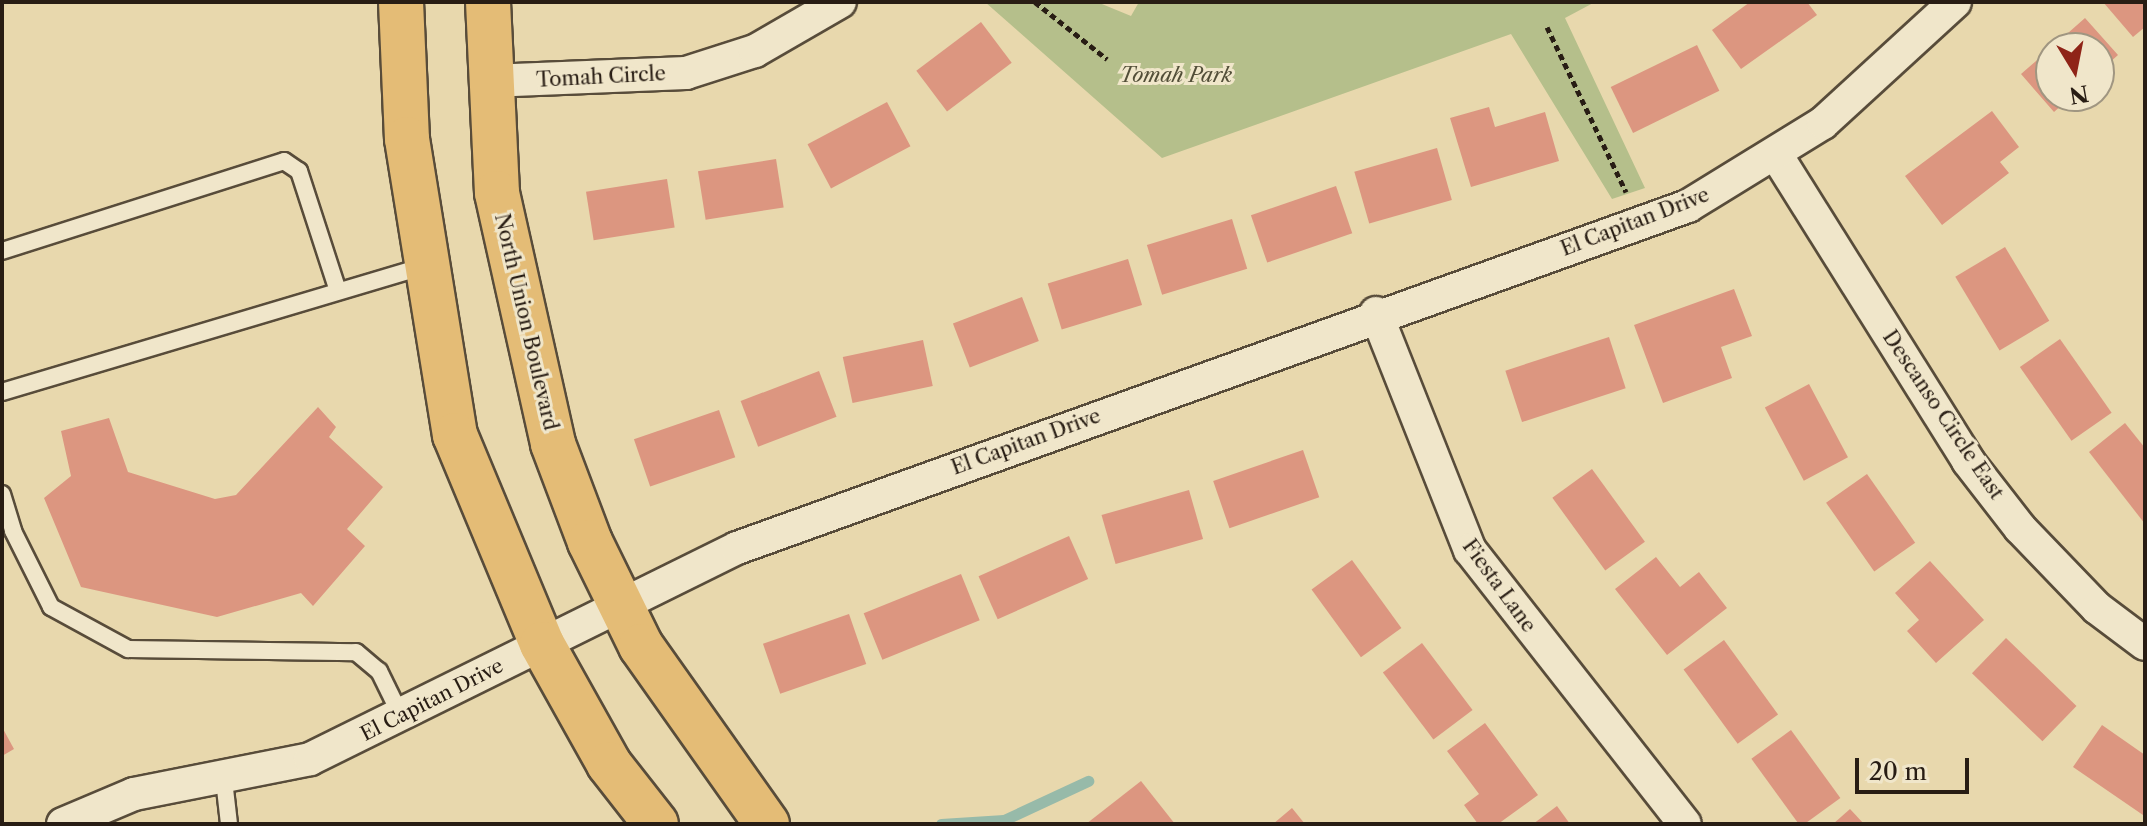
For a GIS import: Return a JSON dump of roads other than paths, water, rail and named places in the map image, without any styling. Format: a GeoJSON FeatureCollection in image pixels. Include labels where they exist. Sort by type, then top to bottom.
{"type":"FeatureCollection","features":[{"type":"Feature","properties":{"kind":"main road"},"geometry":{"type":"LineString","coordinates":[[401,2],[407,139],[425,266],[455,435],[542,644],[609,764],[656,824]]}},
{"type":"Feature","properties":{"kind":"main road","name":"North Union Boulevard"},"geometry":{"type":"LineString","coordinates":[[488,2],[489,81],[497,193],[535,380],[553,444],[618,603],[641,646],[767,824]]}},
{"type":"Feature","properties":{"kind":"street","name":"Tomah Circle"},"geometry":{"type":"LineString","coordinates":[[489,81],[686,73],[755,51],[840,2]]}},
{"type":"Feature","properties":{"kind":"street","name":"El Capitan Drive"},"geometry":{"type":"LineString","coordinates":[[63,824],[134,794],[224,780],[310,759],[401,716],[618,603],[737,548],[1376,313],[1688,206],[1777,156],[1823,123],[1955,2]]}},
{"type":"Feature","properties":{"kind":"street","name":"Descanso Circle East"},"geometry":{"type":"LineString","coordinates":[[1777,156],[1968,461],[2031,539],[2097,608],[2145,644]]}},
{"type":"Feature","properties":{"kind":"street","name":"Fiesta Lane"},"geometry":{"type":"LineString","coordinates":[[1376,313],[1470,550],[1685,824]]}},
{"type":"Feature","properties":{"kind":"lane"},"geometry":{"type":"LineString","coordinates":[[2,251],[284,161],[299,171],[337,288]]}},
{"type":"Feature","properties":{"kind":"lane"},"geometry":{"type":"LineString","coordinates":[[2,392],[147,352],[337,288],[425,266]]}},
{"type":"Feature","properties":{"kind":"lane"},"geometry":{"type":"LineString","coordinates":[[2,494],[13,531],[51,607],[128,649],[356,652],[379,671],[401,716]]}},
{"type":"Feature","properties":{"kind":"lane"},"geometry":{"type":"LineString","coordinates":[[224,780],[229,824]]}},
{"type":"Feature","properties":{"kind":"waterway"},"geometry":{"type":"LineString","coordinates":[[941,824],[1004,820],[1088,781]]}},
{"type":"Feature","properties":{"kind":"park label","name":"Tomah Park"},"geometry":{"type":"Point","coordinates":[1176,75]}}]}
